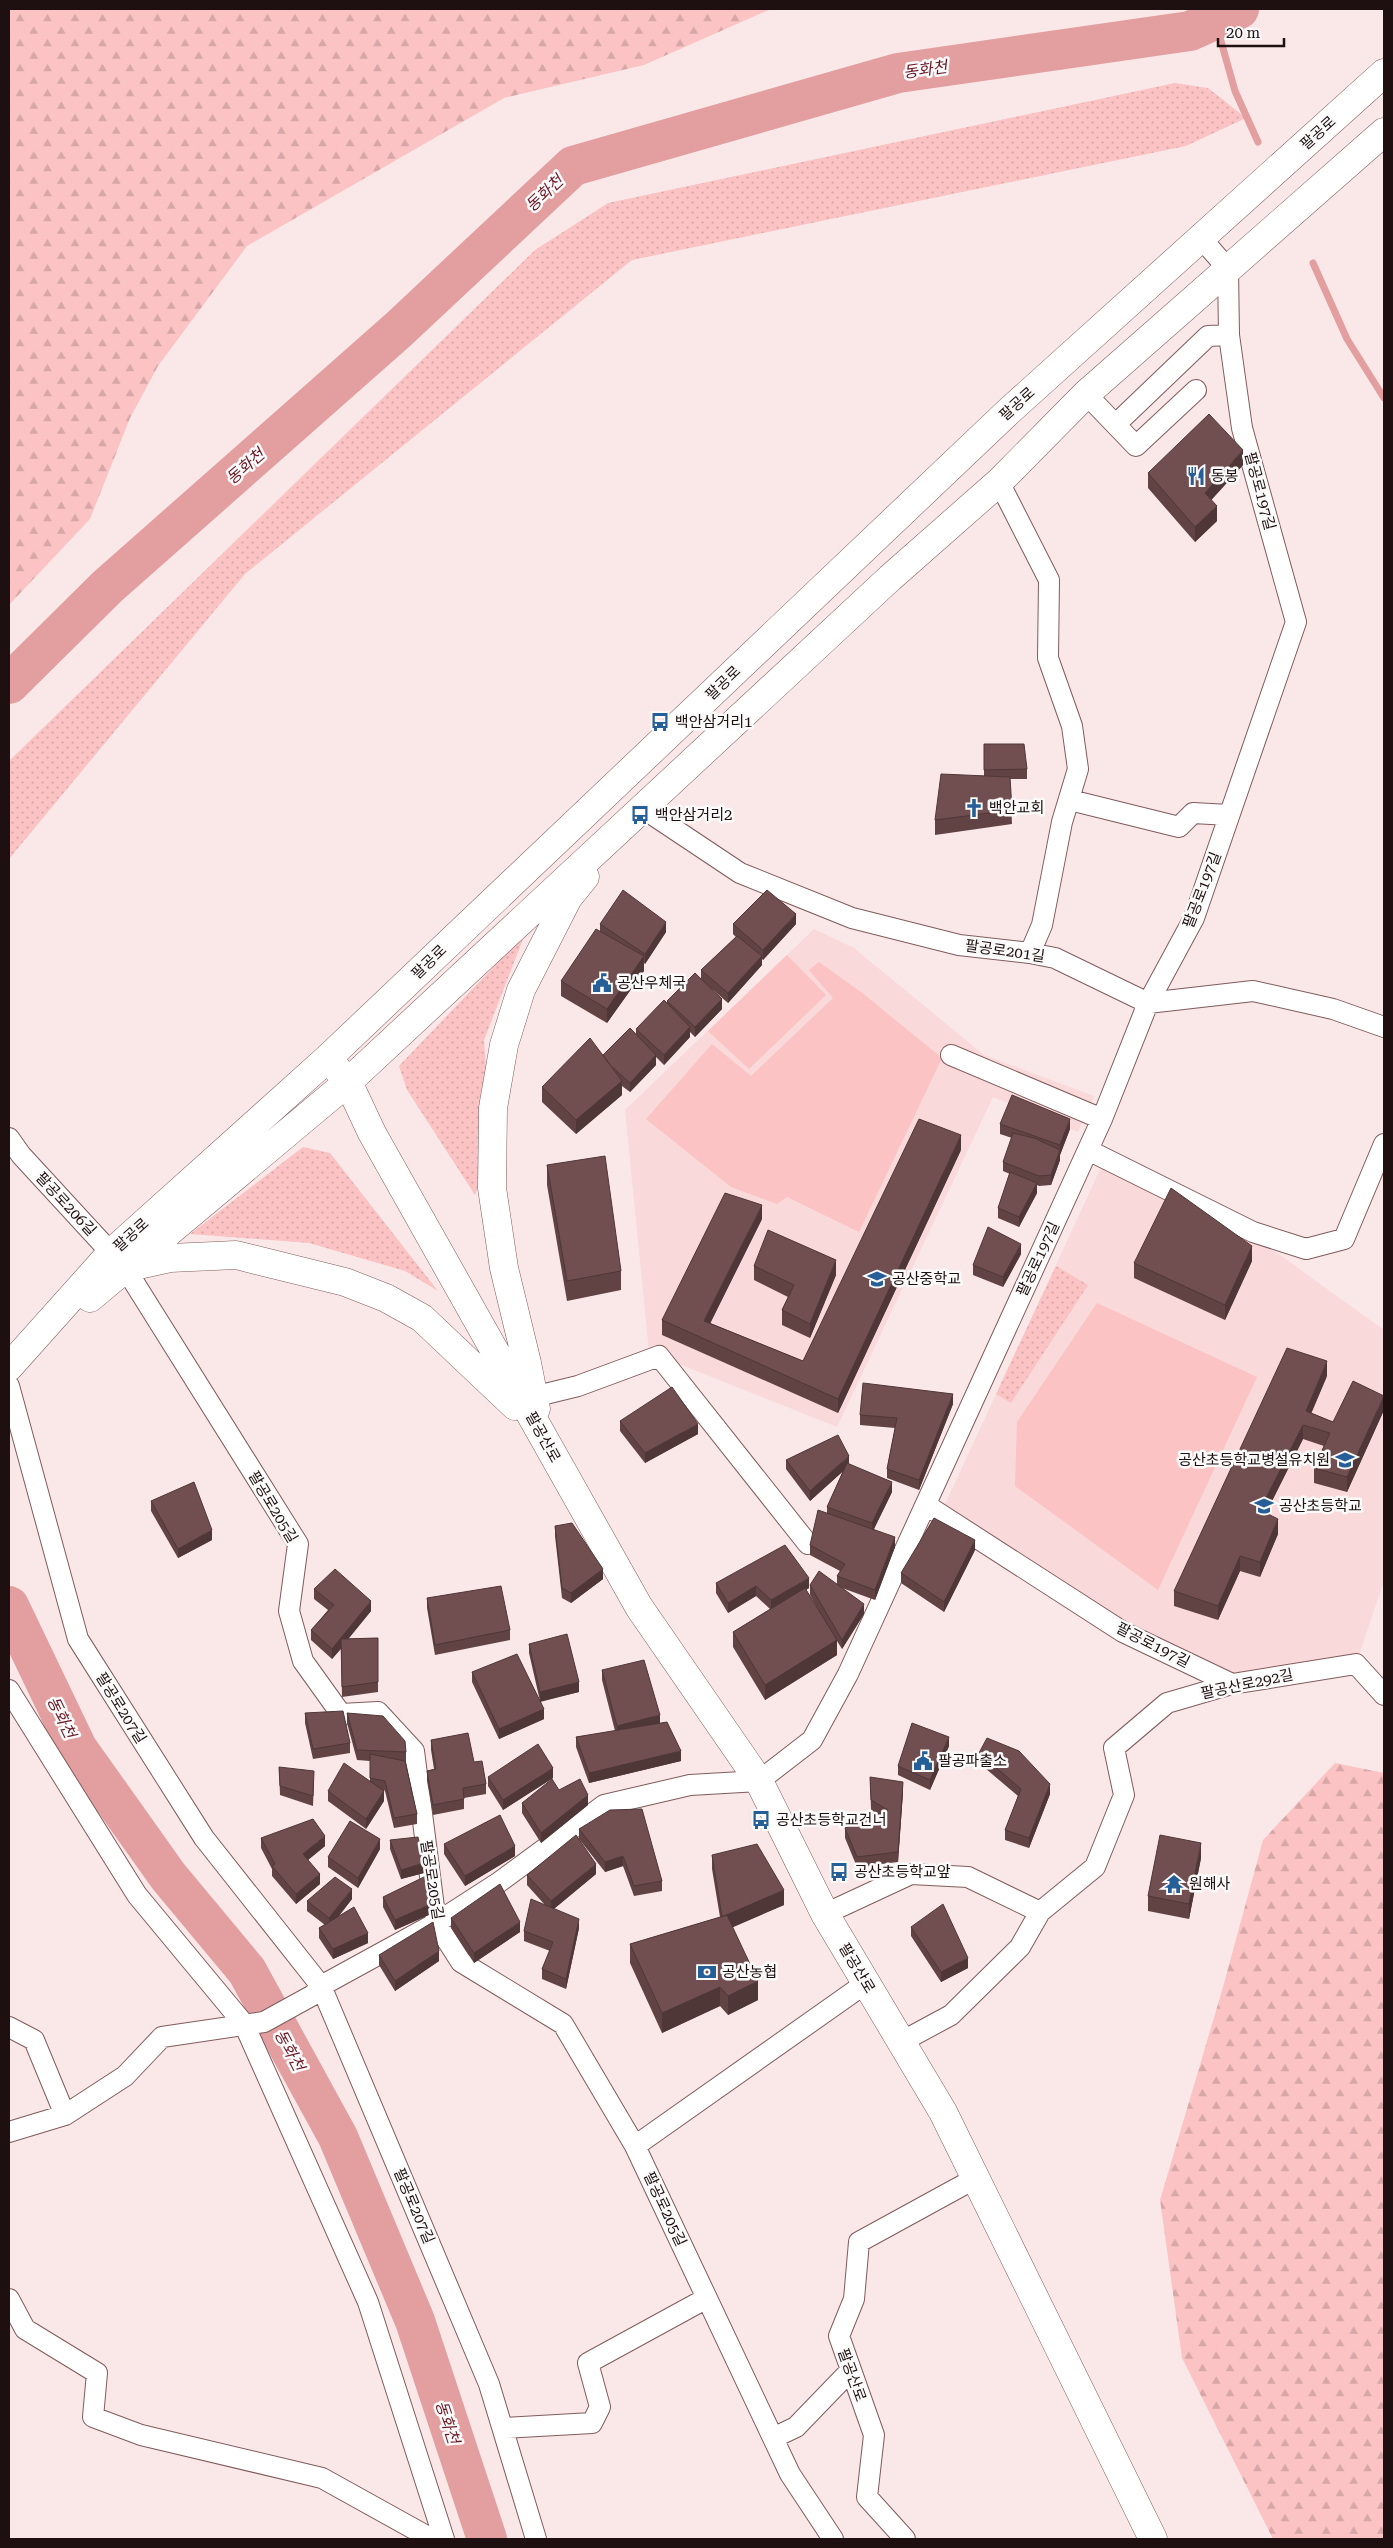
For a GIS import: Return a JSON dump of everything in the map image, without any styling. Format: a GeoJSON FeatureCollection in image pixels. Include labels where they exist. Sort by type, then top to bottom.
{"type":"FeatureCollection","features":[{"type":"Feature","properties":{"kind":"main road","name":"팔공로"},"geometry":{"type":"LineString","coordinates":[[9,1367],[328,1058],[1009,411],[1384,73]]}},
{"type":"Feature","properties":{"kind":"main road","name":"팔공로"},"geometry":{"type":"LineString","coordinates":[[118,1260],[348,1082],[641,807],[890,578],[1000,482],[1086,394],[1384,132]]}},
{"type":"Feature","properties":{"kind":"main road"},"geometry":{"type":"LineString","coordinates":[[539,1430],[534,1397],[504,1268],[492,1188],[493,1108],[503,1054],[521,990],[568,898],[641,807]]}},
{"type":"Feature","properties":{"kind":"main road","name":"팔공산로"},"geometry":{"type":"LineString","coordinates":[[328,1058],[348,1082],[372,1133],[639,1608],[759,1781],[825,1914],[943,2112],[1153,2539]]}},
{"type":"Feature","properties":{"kind":"main road"},"geometry":{"type":"LineString","coordinates":[[118,1260],[236,1254],[345,1282],[386,1298],[422,1318],[469,1360],[539,1430]]}},
{"type":"Feature","properties":{"kind":"street"},"geometry":{"type":"LineString","coordinates":[[1201,238],[1228,269]]}},
{"type":"Feature","properties":{"kind":"street","name":"팔공로197길"},"geometry":{"type":"LineString","coordinates":[[759,1781],[812,1740],[848,1674],[1102,1119],[1148,1004],[1194,918],[1296,622],[1242,428],[1229,335],[1228,269]]}},
{"type":"Feature","properties":{"kind":"street"},"geometry":{"type":"LineString","coordinates":[[1116,424],[1208,336],[1229,335]]}},
{"type":"Feature","properties":{"kind":"street"},"geometry":{"type":"LineString","coordinates":[[1086,394],[1136,446],[1196,390]]}},
{"type":"Feature","properties":{"kind":"street"},"geometry":{"type":"LineString","coordinates":[[1000,482],[1049,580],[1048,658],[1072,726],[1078,769],[1062,822],[1042,925],[1030,953]]}},
{"type":"Feature","properties":{"kind":"street"},"geometry":{"type":"LineString","coordinates":[[1070,800],[1179,827],[1193,813],[1230,815]]}},
{"type":"Feature","properties":{"kind":"street","name":"팔공로201길"},"geometry":{"type":"LineString","coordinates":[[641,807],[740,873],[852,918],[959,946],[1030,953],[1055,958],[1148,1004]]}},
{"type":"Feature","properties":{"kind":"street"},"geometry":{"type":"LineString","coordinates":[[1148,1004],[1253,991],[1333,1009],[1384,1027]]}},
{"type":"Feature","properties":{"kind":"street"},"geometry":{"type":"LineString","coordinates":[[951,1055],[1102,1119]]}},
{"type":"Feature","properties":{"kind":"street","name":"팔공로206길"},"geometry":{"type":"LineString","coordinates":[[9,1138],[21,1155],[118,1260]]}},
{"type":"Feature","properties":{"kind":"street"},"geometry":{"type":"LineString","coordinates":[[1088,1150],[1253,1232],[1306,1249],[1344,1240],[1384,1144]]}},
{"type":"Feature","properties":{"kind":"street","name":"팔공로205길"},"geometry":{"type":"LineString","coordinates":[[118,1260],[298,1544],[289,1611],[304,1661],[341,1714],[378,1712],[414,1751],[436,1923],[461,1962],[563,2024],[635,2146],[790,2474],[834,2539]]}},
{"type":"Feature","properties":{"kind":"street"},"geometry":{"type":"LineString","coordinates":[[534,1397],[578,1386],[659,1356],[808,1544]]}},
{"type":"Feature","properties":{"kind":"street","name":"팔공로207길"},"geometry":{"type":"LineString","coordinates":[[9,1386],[78,1639],[204,1838],[317,1990],[489,2384],[536,2539]]}},
{"type":"Feature","properties":{"kind":"street","name":"팔공로197길"},"geometry":{"type":"LineString","coordinates":[[926,1505],[1123,1632],[1232,1684]]}},
{"type":"Feature","properties":{"kind":"street","name":"팔공산로292길"},"geometry":{"type":"LineString","coordinates":[[901,2042],[951,2015],[1020,1947],[1040,1912],[1095,1867],[1124,1794],[1114,1748],[1167,1703],[1232,1684],[1356,1664],[1384,1695]]}},
{"type":"Feature","properties":{"kind":"street"},"geometry":{"type":"LineString","coordinates":[[9,1690],[136,1895],[254,2023],[368,2302],[444,2539]]}},
{"type":"Feature","properties":{"kind":"street"},"geometry":{"type":"LineString","coordinates":[[9,2132],[65,2115],[126,2076],[162,2038],[254,2023],[317,1990],[436,1923],[498,1883],[604,1805],[690,1786],[759,1781]]}},
{"type":"Feature","properties":{"kind":"street"},"geometry":{"type":"LineString","coordinates":[[825,1914],[911,1874],[968,1877],[1040,1912]]}},
{"type":"Feature","properties":{"kind":"street"},"geometry":{"type":"LineString","coordinates":[[635,2146],[866,1983]]}},
{"type":"Feature","properties":{"kind":"street"},"geometry":{"type":"LineString","coordinates":[[9,2027],[34,2040],[65,2115]]}},
{"type":"Feature","properties":{"kind":"street","name":"팔공산로"},"geometry":{"type":"LineString","coordinates":[[905,2539],[867,2497],[874,2435],[838,2336],[854,2298],[858,2242],[976,2178]]}},
{"type":"Feature","properties":{"kind":"street"},"geometry":{"type":"LineString","coordinates":[[503,2428],[592,2423],[600,2407],[588,2363],[707,2298]]}},
{"type":"Feature","properties":{"kind":"street"},"geometry":{"type":"LineString","coordinates":[[9,2299],[25,2329],[96,2373],[93,2417],[142,2436],[322,2478],[432,2539]]}},
{"type":"Feature","properties":{"kind":"street"},"geometry":{"type":"LineString","coordinates":[[773,2438],[796,2427],[851,2370]]}},
{"type":"Feature","properties":{"kind":"shaded area"},"geometry":{"type":"Polygon","coordinates":[[[814,929],[854,948],[984,1055],[1094,1096],[1078,1132],[993,1097],[837,1427],[649,1352],[625,1110],[814,929]]]}},
{"type":"Feature","properties":{"kind":"shaded area"},"geometry":{"type":"Polygon","coordinates":[[[1105,1159],[1280,1255],[1384,1330],[1384,1581],[1356,1664],[1232,1684],[941,1515],[934,1528],[1105,1159]]]}},
{"type":"Feature","properties":{"kind":"green space"},"geometry":{"type":"Polygon","coordinates":[[[9,9],[771,9],[644,65],[504,98],[247,246],[158,366],[130,418],[90,519],[9,605],[9,9]]]}},
{"type":"Feature","properties":{"kind":"green space"},"geometry":{"type":"Polygon","coordinates":[[[1175,83],[1208,88],[1246,118],[1186,146],[632,260],[245,574],[9,859],[9,761],[535,250],[608,203],[1175,83]]]}},
{"type":"Feature","properties":{"kind":"green space"},"geometry":{"type":"Polygon","coordinates":[[[525,934],[484,1040],[492,1149],[475,1195],[407,1090],[399,1066],[525,934]]]}},
{"type":"Feature","properties":{"kind":"green space"},"geometry":{"type":"Polygon","coordinates":[[[787,955],[826,995],[749,1069],[708,1031],[787,955]]]}},
{"type":"Feature","properties":{"kind":"green space"},"geometry":{"type":"Polygon","coordinates":[[[819,962],[861,992],[942,1058],[859,1232],[787,1197],[777,1204],[731,1187],[646,1119],[712,1044],[751,1076],[833,998],[809,970],[819,962]]]}},
{"type":"Feature","properties":{"kind":"green space"},"geometry":{"type":"Polygon","coordinates":[[[303,1147],[330,1153],[438,1291],[405,1271],[309,1243],[190,1234],[303,1147]]]}},
{"type":"Feature","properties":{"kind":"green space"},"geometry":{"type":"Polygon","coordinates":[[[1056,1266],[1088,1285],[1011,1403],[996,1394],[1056,1266]]]}},
{"type":"Feature","properties":{"kind":"green space"},"geometry":{"type":"Polygon","coordinates":[[[1097,1303],[1257,1377],[1158,1590],[1015,1486],[1017,1422],[1097,1303]]]}},
{"type":"Feature","properties":{"kind":"green space"},"geometry":{"type":"Polygon","coordinates":[[[1335,1763],[1384,1773],[1384,2539],[1273,2539],[1182,2358],[1160,2200],[1223,1987],[1263,1840],[1335,1763]]]}},
{"type":"Feature","properties":{"kind":"building","name":"동봉"},"geometry":{"type":"Polygon","coordinates":[[[1209,414],[1243,450],[1205,493],[1217,506],[1195,527],[1148,473],[1209,414]]]}},
{"type":"Feature","properties":{"kind":"building"},"geometry":{"type":"Polygon","coordinates":[[[984,744],[1024,744],[1027,769],[984,770],[984,744]]]}},
{"type":"Feature","properties":{"kind":"building","name":"백안교회"},"geometry":{"type":"Polygon","coordinates":[[[941,774],[1010,777],[1012,810],[935,820],[941,774]]]}},
{"type":"Feature","properties":{"kind":"building"},"geometry":{"type":"Polygon","coordinates":[[[623,890],[666,922],[645,954],[600,924],[623,890]]]}},
{"type":"Feature","properties":{"kind":"building"},"geometry":{"type":"Polygon","coordinates":[[[767,890],[796,914],[763,950],[733,924],[767,890]]]}},
{"type":"Feature","properties":{"kind":"building","name":"공산우체국"},"geometry":{"type":"Polygon","coordinates":[[[596,929],[644,956],[607,1009],[561,981],[596,929]]]}},
{"type":"Feature","properties":{"kind":"building"},"geometry":{"type":"Polygon","coordinates":[[[737,936],[762,956],[728,993],[701,970],[737,936]]]}},
{"type":"Feature","properties":{"kind":"building"},"geometry":{"type":"Polygon","coordinates":[[[695,973],[722,999],[695,1027],[667,1001],[695,973]]]}},
{"type":"Feature","properties":{"kind":"building"},"geometry":{"type":"Polygon","coordinates":[[[664,1000],[690,1027],[664,1055],[636,1029],[664,1000]]]}},
{"type":"Feature","properties":{"kind":"building"},"geometry":{"type":"Polygon","coordinates":[[[630,1028],[656,1055],[630,1083],[610,1065],[603,1055],[630,1028]]]}},
{"type":"Feature","properties":{"kind":"building"},"geometry":{"type":"Polygon","coordinates":[[[590,1038],[622,1081],[576,1120],[542,1087],[590,1038]]]}},
{"type":"Feature","properties":{"kind":"building"},"geometry":{"type":"Polygon","coordinates":[[[1012,1095],[1070,1119],[1060,1145],[1000,1124],[1012,1095]]]}},
{"type":"Feature","properties":{"kind":"building","name":"공산중학교"},"geometry":{"type":"Polygon","coordinates":[[[919,1119],[961,1135],[838,1399],[662,1320],[725,1193],[762,1205],[704,1321],[803,1361],[919,1119]]]}},
{"type":"Feature","properties":{"kind":"building"},"geometry":{"type":"Polygon","coordinates":[[[1013,1133],[1034,1138],[1060,1150],[1051,1175],[1039,1176],[1003,1162],[1013,1133]]]}},
{"type":"Feature","properties":{"kind":"building"},"geometry":{"type":"Polygon","coordinates":[[[605,1156],[621,1271],[567,1281],[547,1165],[605,1156]]]}},
{"type":"Feature","properties":{"kind":"building"},"geometry":{"type":"Polygon","coordinates":[[[1010,1172],[1037,1183],[1019,1217],[998,1208],[1010,1172]]]}},
{"type":"Feature","properties":{"kind":"building"},"geometry":{"type":"Polygon","coordinates":[[[1171,1188],[1252,1246],[1225,1305],[1134,1263],[1171,1188]]]}},
{"type":"Feature","properties":{"kind":"building"},"geometry":{"type":"Polygon","coordinates":[[[988,1227],[1021,1244],[1003,1277],[973,1265],[988,1227]]]}},
{"type":"Feature","properties":{"kind":"building"},"geometry":{"type":"Polygon","coordinates":[[[768,1230],[836,1260],[810,1324],[782,1310],[794,1285],[754,1266],[768,1230]]]}},
{"type":"Feature","properties":{"kind":"building","name":"공산초등학교"},"geometry":{"type":"Polygon","coordinates":[[[1287,1348],[1327,1361],[1306,1411],[1333,1422],[1353,1381],[1384,1396],[1347,1477],[1314,1468],[1330,1433],[1303,1425],[1260,1510],[1278,1519],[1260,1562],[1240,1556],[1218,1606],[1174,1591],[1287,1348]]]}},
{"type":"Feature","properties":{"kind":"building"},"geometry":{"type":"Polygon","coordinates":[[[863,1383],[953,1394],[919,1480],[887,1469],[897,1418],[860,1415],[863,1383]]]}},
{"type":"Feature","properties":{"kind":"building"},"geometry":{"type":"Polygon","coordinates":[[[672,1387],[698,1424],[645,1453],[620,1421],[672,1387]]]}},
{"type":"Feature","properties":{"kind":"building"},"geometry":{"type":"Polygon","coordinates":[[[838,1435],[849,1456],[810,1491],[786,1460],[838,1435]]]}},
{"type":"Feature","properties":{"kind":"building"},"geometry":{"type":"Polygon","coordinates":[[[847,1463],[892,1482],[872,1523],[827,1507],[847,1463]]]}},
{"type":"Feature","properties":{"kind":"building"},"geometry":{"type":"Polygon","coordinates":[[[194,1482],[212,1530],[178,1549],[151,1501],[194,1482]]]}},
{"type":"Feature","properties":{"kind":"building"},"geometry":{"type":"Polygon","coordinates":[[[818,1510],[895,1537],[875,1590],[837,1576],[845,1564],[810,1545],[818,1510]]]}},
{"type":"Feature","properties":{"kind":"building"},"geometry":{"type":"Polygon","coordinates":[[[934,1518],[975,1540],[944,1602],[901,1573],[934,1518]]]}},
{"type":"Feature","properties":{"kind":"building"},"geometry":{"type":"Polygon","coordinates":[[[572,1523],[603,1569],[571,1593],[562,1588],[555,1526],[572,1523]]]}},
{"type":"Feature","properties":{"kind":"building"},"geometry":{"type":"Polygon","coordinates":[[[785,1545],[809,1578],[771,1600],[756,1586],[728,1603],[716,1583],[785,1545]]]}},
{"type":"Feature","properties":{"kind":"building"},"geometry":{"type":"Polygon","coordinates":[[[335,1569],[371,1601],[332,1649],[311,1630],[334,1605],[314,1589],[335,1569]]]}},
{"type":"Feature","properties":{"kind":"building"},"geometry":{"type":"Polygon","coordinates":[[[819,1571],[864,1604],[842,1640],[810,1585],[819,1571]]]}},
{"type":"Feature","properties":{"kind":"building"},"geometry":{"type":"Polygon","coordinates":[[[501,1586],[510,1630],[435,1645],[427,1598],[501,1586]]]}},
{"type":"Feature","properties":{"kind":"building"},"geometry":{"type":"Polygon","coordinates":[[[805,1588],[837,1640],[765,1685],[733,1632],[805,1588]]]}},
{"type":"Feature","properties":{"kind":"building"},"geometry":{"type":"Polygon","coordinates":[[[567,1634],[579,1682],[540,1692],[529,1644],[567,1634]]]}},
{"type":"Feature","properties":{"kind":"building"},"geometry":{"type":"Polygon","coordinates":[[[378,1638],[378,1682],[342,1687],[341,1639],[378,1638]]]}},
{"type":"Feature","properties":{"kind":"building"},"geometry":{"type":"Polygon","coordinates":[[[517,1654],[544,1709],[499,1729],[472,1672],[517,1654]]]}},
{"type":"Feature","properties":{"kind":"building"},"geometry":{"type":"Polygon","coordinates":[[[644,1660],[660,1715],[617,1726],[602,1670],[644,1660]]]}},
{"type":"Feature","properties":{"kind":"building"},"geometry":{"type":"Polygon","coordinates":[[[343,1711],[350,1743],[313,1749],[305,1713],[343,1711]]]}},
{"type":"Feature","properties":{"kind":"building"},"geometry":{"type":"Polygon","coordinates":[[[347,1713],[383,1716],[405,1741],[406,1752],[357,1750],[347,1713]]]}},
{"type":"Feature","properties":{"kind":"building"},"geometry":{"type":"Polygon","coordinates":[[[667,1722],[681,1751],[589,1773],[576,1737],[667,1722]]]}},
{"type":"Feature","properties":{"kind":"building","name":"팔공파출소"},"geometry":{"type":"Polygon","coordinates":[[[912,1723],[949,1737],[930,1780],[898,1766],[912,1723]]]}},
{"type":"Feature","properties":{"kind":"building"},"geometry":{"type":"Polygon","coordinates":[[[468,1733],[474,1762],[482,1761],[486,1784],[463,1788],[464,1799],[433,1805],[427,1771],[436,1769],[431,1740],[468,1733]]]}},
{"type":"Feature","properties":{"kind":"building"},"geometry":{"type":"Polygon","coordinates":[[[987,1738],[1019,1751],[1050,1784],[1029,1838],[1005,1830],[1021,1789],[979,1753],[987,1738]]]}},
{"type":"Feature","properties":{"kind":"building"},"geometry":{"type":"Polygon","coordinates":[[[538,1744],[553,1768],[503,1800],[488,1777],[538,1744]]]}},
{"type":"Feature","properties":{"kind":"building"},"geometry":{"type":"Polygon","coordinates":[[[370,1754],[405,1761],[417,1814],[394,1818],[385,1781],[370,1778],[370,1754]]]}},
{"type":"Feature","properties":{"kind":"building"},"geometry":{"type":"Polygon","coordinates":[[[344,1763],[384,1791],[366,1819],[328,1791],[344,1763]]]}},
{"type":"Feature","properties":{"kind":"building"},"geometry":{"type":"Polygon","coordinates":[[[279,1767],[314,1771],[313,1796],[280,1786],[279,1767]]]}},
{"type":"Feature","properties":{"kind":"building"},"geometry":{"type":"Polygon","coordinates":[[[870,1777],[903,1782],[898,1852],[857,1857],[845,1828],[888,1810],[871,1800],[870,1777]]]}},
{"type":"Feature","properties":{"kind":"building"},"geometry":{"type":"Polygon","coordinates":[[[552,1779],[559,1790],[580,1779],[588,1795],[541,1833],[522,1803],[552,1779]]]}},
{"type":"Feature","properties":{"kind":"building"},"geometry":{"type":"Polygon","coordinates":[[[642,1809],[662,1881],[634,1886],[623,1856],[605,1862],[579,1829],[610,1810],[642,1809]]]}},
{"type":"Feature","properties":{"kind":"building"},"geometry":{"type":"Polygon","coordinates":[[[500,1815],[515,1846],[465,1876],[444,1844],[500,1815]]]}},
{"type":"Feature","properties":{"kind":"building"},"geometry":{"type":"Polygon","coordinates":[[[313,1819],[325,1836],[303,1854],[320,1874],[296,1894],[272,1866],[275,1864],[261,1838],[313,1819]]]}},
{"type":"Feature","properties":{"kind":"building"},"geometry":{"type":"Polygon","coordinates":[[[350,1821],[380,1839],[358,1878],[328,1857],[350,1821]]]}},
{"type":"Feature","properties":{"kind":"building"},"geometry":{"type":"Polygon","coordinates":[[[576,1835],[596,1864],[551,1901],[527,1875],[576,1835]]]}},
{"type":"Feature","properties":{"kind":"building","name":"원해사"},"geometry":{"type":"Polygon","coordinates":[[[1160,1835],[1201,1843],[1189,1904],[1148,1896],[1160,1835]]]}},
{"type":"Feature","properties":{"kind":"building"},"geometry":{"type":"Polygon","coordinates":[[[418,1837],[424,1863],[401,1870],[390,1840],[418,1837]]]}},
{"type":"Feature","properties":{"kind":"building"},"geometry":{"type":"Polygon","coordinates":[[[757,1844],[784,1890],[722,1917],[712,1855],[757,1844]]]}},
{"type":"Feature","properties":{"kind":"building"},"geometry":{"type":"Polygon","coordinates":[[[426,1876],[431,1904],[395,1920],[383,1897],[426,1876]]]}},
{"type":"Feature","properties":{"kind":"building"},"geometry":{"type":"Polygon","coordinates":[[[335,1877],[352,1889],[329,1918],[307,1901],[335,1877]]]}},
{"type":"Feature","properties":{"kind":"building"},"geometry":{"type":"Polygon","coordinates":[[[500,1884],[520,1922],[474,1953],[451,1918],[500,1884]]]}},
{"type":"Feature","properties":{"kind":"building"},"geometry":{"type":"Polygon","coordinates":[[[531,1899],[579,1919],[566,1979],[542,1969],[553,1942],[524,1931],[531,1899]]]}},
{"type":"Feature","properties":{"kind":"building"},"geometry":{"type":"Polygon","coordinates":[[[943,1904],[968,1958],[941,1972],[911,1927],[943,1904]]]}},
{"type":"Feature","properties":{"kind":"building"},"geometry":{"type":"Polygon","coordinates":[[[354,1907],[368,1933],[333,1949],[319,1928],[354,1907]]]}},
{"type":"Feature","properties":{"kind":"building"},"geometry":{"type":"Polygon","coordinates":[[[727,1915],[758,1981],[728,1996],[720,1987],[662,2013],[630,1944],[727,1915]]]}},
{"type":"Feature","properties":{"kind":"building"},"geometry":{"type":"Polygon","coordinates":[[[433,1922],[439,1951],[395,1981],[379,1955],[433,1922]]]}},
{"type":"Feature","properties":{"kind":"waterway","name":"동화천"},"geometry":{"type":"LineString","coordinates":[[9,684],[107,587],[398,330],[573,166],[898,73],[1190,31],[1239,9]]}},
{"type":"Feature","properties":{"kind":"waterway"},"geometry":{"type":"LineString","coordinates":[[1215,20],[1235,91],[1258,142]]}},
{"type":"Feature","properties":{"kind":"waterway"},"geometry":{"type":"LineString","coordinates":[[1313,263],[1347,339],[1384,398]]}},
{"type":"Feature","properties":{"kind":"waterway","name":"동화천"},"geometry":{"type":"LineString","coordinates":[[9,1606],[77,1748],[168,1876],[247,1971],[338,2137],[415,2321],[487,2539]]}},
{"type":"Feature","properties":{"kind":"place","name":"동봉"},"geometry":{"type":"Point","coordinates":[1196,476]}},
{"type":"Feature","properties":{"kind":"place","name":"백안삼거리1"},"geometry":{"type":"Point","coordinates":[660,722]}},
{"type":"Feature","properties":{"kind":"place","name":"백안교회"},"geometry":{"type":"Point","coordinates":[974,808]}},
{"type":"Feature","properties":{"kind":"place","name":"백안삼거리2"},"geometry":{"type":"Point","coordinates":[640,815]}},
{"type":"Feature","properties":{"kind":"place","name":"공산우체국"},"geometry":{"type":"Point","coordinates":[602,983]}},
{"type":"Feature","properties":{"kind":"place","name":"공산중학교"},"geometry":{"type":"Point","coordinates":[877,1279]}},
{"type":"Feature","properties":{"kind":"place","name":"공산초등학교병설유치원"},"geometry":{"type":"Point","coordinates":[1345,1460]}},
{"type":"Feature","properties":{"kind":"place","name":"공산초등학교"},"geometry":{"type":"Point","coordinates":[1264,1506]}},
{"type":"Feature","properties":{"kind":"place","name":"팔공파출소"},"geometry":{"type":"Point","coordinates":[923,1761]}},
{"type":"Feature","properties":{"kind":"place","name":"공산초등학교건너"},"geometry":{"type":"Point","coordinates":[761,1820]}},
{"type":"Feature","properties":{"kind":"place","name":"공산초등학교앞"},"geometry":{"type":"Point","coordinates":[839,1872]}},
{"type":"Feature","properties":{"kind":"place","name":"원해사"},"geometry":{"type":"Point","coordinates":[1174,1884]}},
{"type":"Feature","properties":{"kind":"place","name":"공산농협"},"geometry":{"type":"Point","coordinates":[707,1972]}}]}
